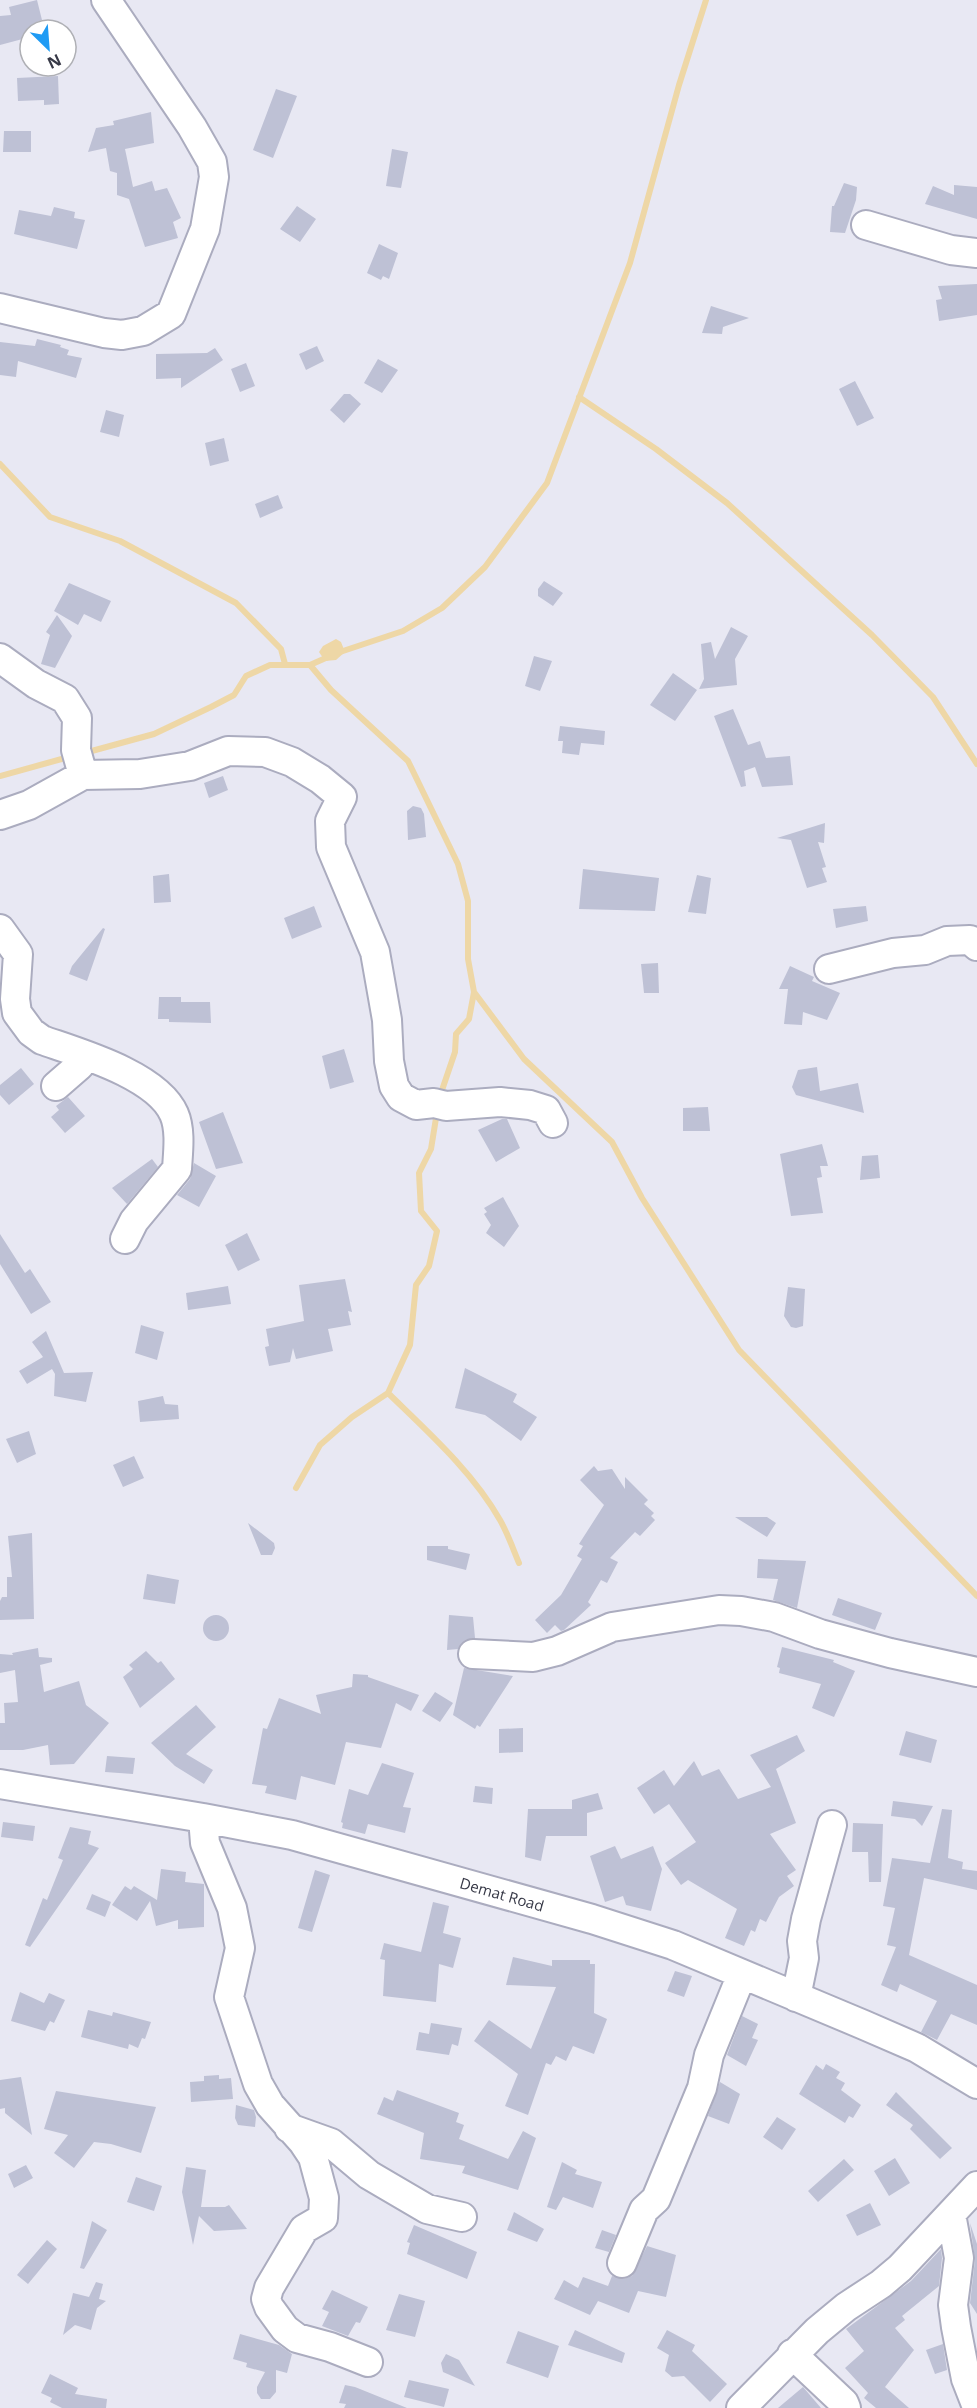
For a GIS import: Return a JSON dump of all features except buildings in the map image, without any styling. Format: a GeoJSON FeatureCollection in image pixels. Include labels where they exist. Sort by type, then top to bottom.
{"type":"FeatureCollection","features":[{"type":"Feature","properties":{"kind":"street"},"geometry":{"type":"LineString","coordinates":[[0,308],[104,333],[122,335],[143,332],[171,314],[205,229],[214,177],[212,162],[198,136],[106,0]]}},
{"type":"Feature","properties":{"kind":"street"},"geometry":{"type":"LineString","coordinates":[[866,225],[951,250],[977,253]]}},
{"type":"Feature","properties":{"kind":"street"},"geometry":{"type":"LineString","coordinates":[[0,658],[36,684],[65,699],[77,718],[76,750],[83,775]]}},
{"type":"Feature","properties":{"kind":"street"},"geometry":{"type":"LineString","coordinates":[[0,815],[29,805],[83,775],[140,774],[190,766],[228,751],[265,752],[292,762],[334,789],[342,797],[330,821],[331,847],[375,952],[387,1020],[389,1060],[394,1086],[401,1097],[416,1105],[500,1102],[530,1105],[546,1110],[553,1123]]}},
{"type":"Feature","properties":{"kind":"street"},"geometry":{"type":"LineString","coordinates":[[0,929],[18,954],[15,999],[17,1013],[23,1023],[42,1040],[124,1072],[154,1091],[170,1105],[175,1116],[177,1169],[134,1221],[125,1239]]}},
{"type":"Feature","properties":{"kind":"street"},"geometry":{"type":"LineString","coordinates":[[829,969],[893,954],[925,950],[947,941],[970,940],[977,946]]}},
{"type":"Feature","properties":{"kind":"street"},"geometry":{"type":"LineString","coordinates":[[56,1086],[79,1066],[82,1055]]}},
{"type":"Feature","properties":{"kind":"street"},"geometry":{"type":"LineString","coordinates":[[473,1654],[533,1657],[557,1651],[612,1627],[719,1610],[774,1617],[820,1634],[890,1653],[977,1672]]}},
{"type":"Feature","properties":{"kind":"street","name":"Demat Road"},"geometry":{"type":"LineString","coordinates":[[0,1784],[292,1835],[581,1916],[673,1945],[796,1996],[917,2048],[977,2084]]}},
{"type":"Feature","properties":{"kind":"street"},"geometry":{"type":"LineString","coordinates":[[203,1818],[205,1843],[232,1908],[240,1948],[228,1997],[258,2084],[270,2105],[313,2157],[324,2198],[323,2218],[304,2229],[266,2294],[269,2307],[285,2329],[297,2338],[330,2347],[368,2362]]}},
{"type":"Feature","properties":{"kind":"street"},"geometry":{"type":"LineString","coordinates":[[796,1996],[804,1958],[802,1941],[806,1919],[832,1826]]}},
{"type":"Feature","properties":{"kind":"street"},"geometry":{"type":"LineString","coordinates":[[622,2263],[644,2210],[656,2199],[693,2111],[702,2088],[709,2055],[742,1974]]}},
{"type":"Feature","properties":{"kind":"street"},"geometry":{"type":"LineString","coordinates":[[290,2128],[331,2143],[369,2175],[428,2209],[462,2217]]}},
{"type":"Feature","properties":{"kind":"street"},"geometry":{"type":"LineString","coordinates":[[741,2408],[792,2354],[846,2307],[881,2284],[977,2186]]}},
{"type":"Feature","properties":{"kind":"street"},"geometry":{"type":"LineString","coordinates":[[951,2214],[959,2258],[953,2305],[966,2379],[977,2407]]}},
{"type":"Feature","properties":{"kind":"street"},"geometry":{"type":"LineString","coordinates":[[792,2354],[844,2403],[846,2408]]}},
{"type":"Feature","properties":{"kind":"shaded area"},"geometry":{"type":"Polygon","coordinates":[[[336,639],[341,642],[345,652],[336,660],[325,661],[319,652],[323,646],[336,639]]]}},
{"type":"Feature","properties":{"kind":"waterway"},"geometry":{"type":"LineString","coordinates":[[340,652],[403,631],[442,608],[485,567],[547,483],[630,263],[679,85],[706,0]]}},
{"type":"Feature","properties":{"kind":"waterway"},"geometry":{"type":"LineString","coordinates":[[579,397],[656,449],[727,503],[872,635],[933,697],[977,764]]}},
{"type":"Feature","properties":{"kind":"waterway"},"geometry":{"type":"LineString","coordinates":[[0,464],[50,517],[120,541],[236,603],[281,649],[285,664]]}},
{"type":"Feature","properties":{"kind":"waterway"},"geometry":{"type":"LineString","coordinates":[[88,752],[154,734],[211,707],[234,695],[246,676],[270,665],[310,665],[328,657]]}},
{"type":"Feature","properties":{"kind":"waterway"},"geometry":{"type":"LineString","coordinates":[[310,665],[331,690],[408,761],[458,864],[468,901],[468,959],[474,992],[469,1019],[456,1034],[455,1052],[440,1096]]}},
{"type":"Feature","properties":{"kind":"waterway"},"geometry":{"type":"LineString","coordinates":[[0,776],[69,757]]}},
{"type":"Feature","properties":{"kind":"waterway"},"geometry":{"type":"LineString","coordinates":[[474,992],[524,1059],[612,1142],[642,1198],[739,1350],[977,1596]]}},
{"type":"Feature","properties":{"kind":"waterway"},"geometry":{"type":"LineString","coordinates":[[296,1488],[320,1445],[352,1417],[388,1393],[410,1345],[416,1285],[429,1266],[437,1231],[421,1211],[419,1173],[431,1149],[437,1112]]}},
{"type":"Feature","properties":{"kind":"waterway"},"geometry":{"type":"LineString","coordinates":[[388,1393],[449,1453],[477,1485],[500,1520],[519,1563]]}}]}
